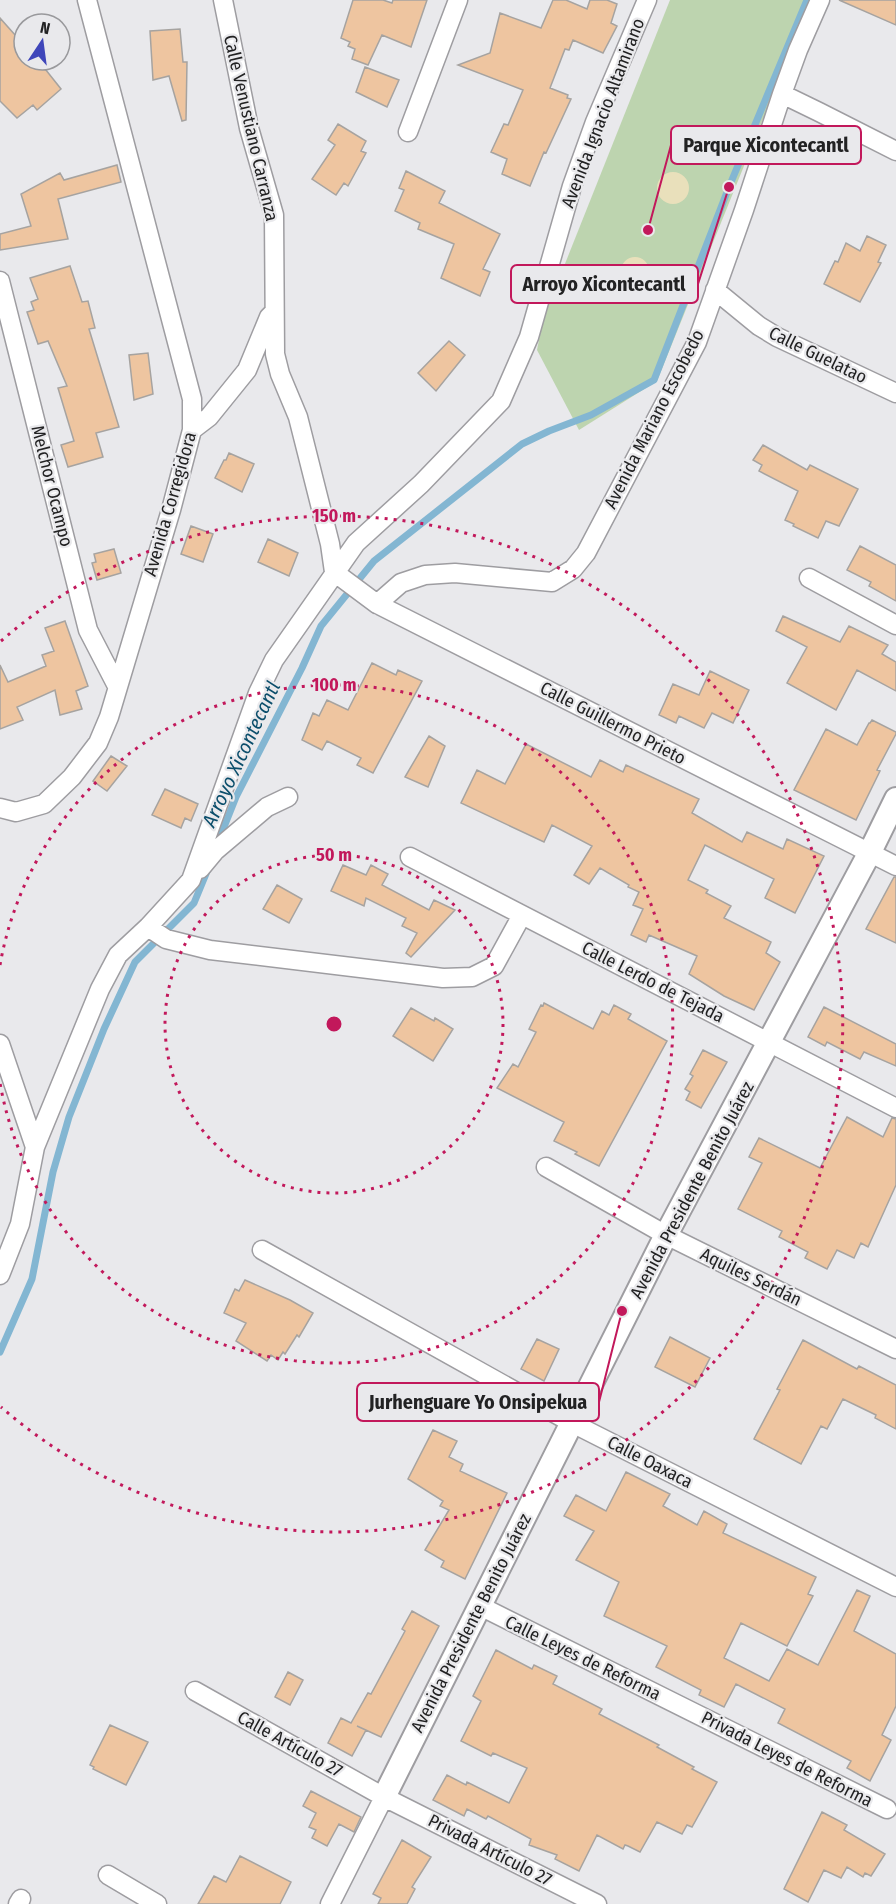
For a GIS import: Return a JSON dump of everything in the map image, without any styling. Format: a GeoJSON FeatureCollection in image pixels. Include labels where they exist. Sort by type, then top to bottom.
{"type":"FeatureCollection","features":[{"type":"Feature","properties":{"kind":"street","name":"Avenida Corregidora"},"geometry":{"type":"LineString","coordinates":[[0,808],[16,812],[44,804],[72,777],[98,743],[109,717],[171,510],[192,430],[192,399],[87,0]]}},
{"type":"Feature","properties":{"kind":"street","name":"Calle Venustiano Carranza"},"geometry":{"type":"LineString","coordinates":[[223,0],[249,128],[274,215],[275,354],[280,374],[298,417],[330,544],[334,572]]}},
{"type":"Feature","properties":{"kind":"street"},"geometry":{"type":"LineString","coordinates":[[408,132],[458,0]]}},
{"type":"Feature","properties":{"kind":"street","name":"Avenida Ignacio Altamirano"},"geometry":{"type":"LineString","coordinates":[[0,1275],[20,1224],[35,1147],[100,989],[118,955],[148,927],[191,880],[258,693],[274,660],[356,543],[421,484],[501,401],[529,337],[572,186],[595,122],[647,0]]}},
{"type":"Feature","properties":{"kind":"street","name":"Avenida Mariano Escobedo"},"geometry":{"type":"LineString","coordinates":[[377,604],[401,583],[425,575],[455,573],[552,582],[573,569],[586,553],[697,342],[782,94],[820,0]]}},
{"type":"Feature","properties":{"kind":"street"},"geometry":{"type":"LineString","coordinates":[[782,94],[896,151]]}},
{"type":"Feature","properties":{"kind":"street","name":"Melchor Ocampo"},"geometry":{"type":"LineString","coordinates":[[0,281],[88,630],[117,686]]}},
{"type":"Feature","properties":{"kind":"street","name":"Calle Guelatao"},"geometry":{"type":"LineString","coordinates":[[715,290],[759,326],[777,337],[896,393]]}},
{"type":"Feature","properties":{"kind":"street"},"geometry":{"type":"LineString","coordinates":[[192,430],[208,417],[247,370],[269,317],[275,311]]}},
{"type":"Feature","properties":{"kind":"street","name":"Calle Guillermo Prieto"},"geometry":{"type":"LineString","coordinates":[[334,572],[377,604],[896,866]]}},
{"type":"Feature","properties":{"kind":"street"},"geometry":{"type":"LineString","coordinates":[[809,578],[896,625]]}},
{"type":"Feature","properties":{"kind":"street"},"geometry":{"type":"LineString","coordinates":[[191,880],[215,851],[267,807],[288,797]]}},
{"type":"Feature","properties":{"kind":"street","name":"Avenida Presidente Benito Juárez"},"geometry":{"type":"LineString","coordinates":[[330,1904],[666,1235],[896,799]]}},
{"type":"Feature","properties":{"kind":"street","name":"Calle Lerdo de Tejada"},"geometry":{"type":"LineString","coordinates":[[410,857],[896,1108]]}},
{"type":"Feature","properties":{"kind":"street"},"geometry":{"type":"LineString","coordinates":[[148,927],[166,939],[210,951],[442,978],[472,977],[494,966],[522,915]]}},
{"type":"Feature","properties":{"kind":"street"},"geometry":{"type":"LineString","coordinates":[[0,1044],[35,1147]]}},
{"type":"Feature","properties":{"kind":"street","name":"Aquiles Serdán"},"geometry":{"type":"LineString","coordinates":[[546,1167],[666,1235],[896,1349]]}},
{"type":"Feature","properties":{"kind":"street","name":"Calle Oaxaca"},"geometry":{"type":"LineString","coordinates":[[262,1250],[572,1423],[896,1587]]}},
{"type":"Feature","properties":{"kind":"street","name":"Calle Leyes de Reforma"},"geometry":{"type":"LineString","coordinates":[[480,1606],[686,1709]]}},
{"type":"Feature","properties":{"kind":"street","name":"Calle Artículo 27"},"geometry":{"type":"LineString","coordinates":[[195,1691],[384,1797]]}},
{"type":"Feature","properties":{"kind":"street","name":"Privada Leyes de Reforma"},"geometry":{"type":"LineString","coordinates":[[686,1709],[887,1809]]}},
{"type":"Feature","properties":{"kind":"street","name":"Privada Artículo 27"},"geometry":{"type":"LineString","coordinates":[[384,1797],[597,1904]]}},
{"type":"Feature","properties":{"kind":"street"},"geometry":{"type":"LineString","coordinates":[[108,1875],[157,1904]]}},
{"type":"Feature","properties":{"kind":"green space"},"geometry":{"type":"Polygon","coordinates":[[[670,0],[810,0],[657,381],[579,430],[537,350],[543,319],[670,0]]]}},
{"type":"Feature","properties":{"kind":"sand"},"geometry":{"type":"Polygon","coordinates":[[[673,172],[684,177],[689,188],[684,199],[673,204],[662,199],[657,188],[662,177],[673,172]]]}},
{"type":"Feature","properties":{"kind":"sand"},"geometry":{"type":"Polygon","coordinates":[[[635,257],[645,261],[649,271],[645,281],[635,285],[625,281],[621,271],[625,261],[635,257]]]}},
{"type":"Feature","properties":{"kind":"building"},"geometry":{"type":"Polygon","coordinates":[[[353,0],[383,0],[392,3],[393,0],[427,0],[411,47],[382,35],[368,65],[352,59],[355,49],[348,46],[350,42],[341,38],[353,0]]]}},
{"type":"Feature","properties":{"kind":"building"},"geometry":{"type":"Polygon","coordinates":[[[553,0],[566,0],[587,9],[590,0],[607,0],[617,4],[611,23],[617,26],[603,53],[573,40],[569,50],[565,49],[550,88],[568,95],[567,98],[571,99],[546,153],[544,152],[530,186],[502,174],[507,159],[491,152],[504,124],[508,125],[523,90],[458,65],[490,53],[500,13],[541,28],[553,0]]]}},
{"type":"Feature","properties":{"kind":"building"},"geometry":{"type":"Polygon","coordinates":[[[839,0],[896,0],[896,25],[839,0]]]}},
{"type":"Feature","properties":{"kind":"building"},"geometry":{"type":"Polygon","coordinates":[[[0,18],[12,32],[12,72],[48,72],[61,89],[37,110],[33,105],[17,118],[0,101],[0,18]]]}},
{"type":"Feature","properties":{"kind":"building"},"geometry":{"type":"Polygon","coordinates":[[[180,29],[183,62],[187,62],[186,120],[182,121],[169,76],[153,80],[150,31],[180,29]]]}},
{"type":"Feature","properties":{"kind":"building"},"geometry":{"type":"Polygon","coordinates":[[[365,67],[399,80],[387,107],[356,92],[365,67]]]}},
{"type":"Feature","properties":{"kind":"building"},"geometry":{"type":"Polygon","coordinates":[[[338,124],[366,141],[361,151],[366,153],[348,186],[344,183],[336,195],[312,179],[335,145],[328,140],[338,124]]]}},
{"type":"Feature","properties":{"kind":"building"},"geometry":{"type":"Polygon","coordinates":[[[117,165],[121,182],[58,199],[68,239],[0,250],[0,234],[31,226],[21,194],[60,173],[64,180],[117,165]]]}},
{"type":"Feature","properties":{"kind":"building"},"geometry":{"type":"Polygon","coordinates":[[[406,171],[445,191],[439,203],[500,234],[483,269],[490,272],[480,296],[441,278],[454,244],[418,229],[420,223],[395,211],[404,190],[399,188],[406,171]]]}},
{"type":"Feature","properties":{"kind":"building"},"geometry":{"type":"Polygon","coordinates":[[[867,236],[886,245],[878,262],[881,263],[860,302],[824,284],[835,261],[838,262],[846,243],[860,251],[867,236]]]}},
{"type":"Feature","properties":{"kind":"building"},"geometry":{"type":"Polygon","coordinates":[[[70,266],[82,302],[88,301],[95,328],[89,329],[119,427],[96,433],[103,457],[68,467],[61,445],[74,441],[58,388],[67,386],[48,341],[38,344],[27,312],[34,310],[31,302],[38,299],[30,278],[70,266]]]}},
{"type":"Feature","properties":{"kind":"building"},"geometry":{"type":"Polygon","coordinates":[[[449,341],[465,355],[436,391],[418,373],[449,341]]]}},
{"type":"Feature","properties":{"kind":"building"},"geometry":{"type":"Polygon","coordinates":[[[148,353],[153,394],[134,400],[129,355],[148,353]]]}},
{"type":"Feature","properties":{"kind":"building"},"geometry":{"type":"Polygon","coordinates":[[[763,445],[807,470],[810,465],[858,489],[839,526],[826,521],[818,538],[785,520],[798,491],[759,471],[762,465],[753,460],[763,445]]]}},
{"type":"Feature","properties":{"kind":"building"},"geometry":{"type":"Polygon","coordinates":[[[229,453],[254,464],[242,492],[215,478],[229,453]]]}},
{"type":"Feature","properties":{"kind":"building"},"geometry":{"type":"Polygon","coordinates":[[[191,526],[213,534],[203,562],[181,554],[191,526]]]}},
{"type":"Feature","properties":{"kind":"building"},"geometry":{"type":"Polygon","coordinates":[[[268,539],[298,553],[289,576],[258,562],[268,539]]]}},
{"type":"Feature","properties":{"kind":"building"},"geometry":{"type":"Polygon","coordinates":[[[860,546],[896,565],[896,601],[869,586],[871,582],[847,570],[860,546]]]}},
{"type":"Feature","properties":{"kind":"building"},"geometry":{"type":"Polygon","coordinates":[[[114,549],[121,573],[97,580],[92,563],[96,562],[94,554],[114,549]]]}},
{"type":"Feature","properties":{"kind":"building"},"geometry":{"type":"Polygon","coordinates":[[[783,616],[840,642],[849,626],[888,645],[882,654],[896,662],[896,691],[857,670],[836,710],[787,683],[807,647],[776,631],[783,616]]]}},
{"type":"Feature","properties":{"kind":"building"},"geometry":{"type":"Polygon","coordinates":[[[65,621],[88,686],[76,691],[82,709],[60,715],[55,690],[17,707],[23,720],[0,729],[0,665],[8,682],[46,666],[42,655],[54,651],[45,628],[65,621]]]}},
{"type":"Feature","properties":{"kind":"building"},"geometry":{"type":"Polygon","coordinates":[[[372,663],[396,675],[398,670],[422,681],[373,773],[357,765],[361,758],[327,741],[322,750],[302,740],[313,713],[319,716],[327,700],[348,710],[372,663]]]}},
{"type":"Feature","properties":{"kind":"building"},"geometry":{"type":"Polygon","coordinates":[[[710,671],[749,690],[733,723],[712,713],[704,728],[679,716],[676,723],[659,715],[673,684],[699,695],[710,671]]]}},
{"type":"Feature","properties":{"kind":"building"},"geometry":{"type":"Polygon","coordinates":[[[872,720],[896,734],[877,770],[880,771],[856,820],[794,790],[826,729],[857,745],[872,720]]]}},
{"type":"Feature","properties":{"kind":"building"},"geometry":{"type":"Polygon","coordinates":[[[429,736],[445,746],[428,787],[405,777],[429,736]]]}},
{"type":"Feature","properties":{"kind":"building"},"geometry":{"type":"Polygon","coordinates":[[[526,744],[591,777],[600,760],[623,772],[626,765],[699,799],[692,813],[742,842],[747,832],[783,849],[787,839],[824,856],[795,913],[765,898],[774,879],[705,845],[688,880],[708,890],[706,893],[731,906],[724,918],[771,942],[766,953],[780,962],[754,1010],[724,996],[689,974],[697,956],[649,935],[646,942],[631,935],[643,909],[633,905],[639,892],[600,868],[589,884],[574,875],[592,846],[552,825],[544,842],[461,803],[477,770],[505,784],[526,744]]]}},
{"type":"Feature","properties":{"kind":"building"},"geometry":{"type":"Polygon","coordinates":[[[111,756],[127,766],[107,791],[93,781],[111,756]]]}},
{"type":"Feature","properties":{"kind":"building"},"geometry":{"type":"Polygon","coordinates":[[[165,789],[198,804],[191,821],[185,818],[181,828],[152,815],[165,789]]]}},
{"type":"Feature","properties":{"kind":"building"},"geometry":{"type":"Polygon","coordinates":[[[343,865],[366,875],[371,865],[388,874],[382,885],[429,910],[434,900],[455,910],[411,957],[406,953],[417,933],[402,926],[406,918],[366,898],[364,906],[331,891],[343,865]]]}},
{"type":"Feature","properties":{"kind":"building"},"geometry":{"type":"Polygon","coordinates":[[[896,877],[896,943],[866,929],[896,877]]]}},
{"type":"Feature","properties":{"kind":"building"},"geometry":{"type":"Polygon","coordinates":[[[277,885],[302,899],[289,923],[263,909],[277,885]]]}},
{"type":"Feature","properties":{"kind":"building"},"geometry":{"type":"Polygon","coordinates":[[[544,1003],[593,1029],[602,1011],[609,1015],[614,1005],[631,1014],[628,1019],[667,1041],[599,1166],[554,1141],[564,1122],[497,1088],[513,1064],[518,1067],[536,1032],[529,1029],[544,1003]]]}},
{"type":"Feature","properties":{"kind":"building"},"geometry":{"type":"Polygon","coordinates":[[[824,1007],[896,1044],[896,1066],[864,1052],[860,1059],[827,1042],[825,1046],[808,1037],[824,1007]]]}},
{"type":"Feature","properties":{"kind":"building"},"geometry":{"type":"Polygon","coordinates":[[[411,1008],[453,1029],[433,1061],[393,1036],[411,1008]]]}},
{"type":"Feature","properties":{"kind":"building"},"geometry":{"type":"Polygon","coordinates":[[[703,1050],[727,1062],[701,1108],[686,1100],[690,1092],[685,1089],[693,1076],[690,1074],[703,1050]]]}},
{"type":"Feature","properties":{"kind":"building"},"geometry":{"type":"Polygon","coordinates":[[[847,1117],[883,1137],[892,1118],[896,1119],[896,1185],[868,1247],[861,1243],[854,1258],[837,1250],[827,1269],[805,1258],[808,1252],[779,1237],[782,1231],[738,1209],[762,1163],[749,1157],[759,1138],[820,1168],[847,1117]]]}},
{"type":"Feature","properties":{"kind":"building"},"geometry":{"type":"Polygon","coordinates":[[[245,1280],[313,1313],[299,1337],[297,1335],[285,1354],[283,1352],[278,1360],[271,1355],[267,1361],[236,1341],[246,1323],[224,1313],[235,1289],[239,1291],[245,1280]]]}},
{"type":"Feature","properties":{"kind":"building"},"geometry":{"type":"Polygon","coordinates":[[[670,1337],[710,1358],[695,1387],[655,1367],[670,1337]]]}},
{"type":"Feature","properties":{"kind":"building"},"geometry":{"type":"Polygon","coordinates":[[[537,1339],[559,1349],[544,1381],[521,1369],[537,1339]]]}},
{"type":"Feature","properties":{"kind":"building"},"geometry":{"type":"Polygon","coordinates":[[[803,1340],[857,1369],[859,1366],[896,1385],[896,1429],[875,1418],[876,1415],[843,1399],[827,1429],[821,1426],[801,1464],[754,1439],[803,1340]]]}},
{"type":"Feature","properties":{"kind":"building"},"geometry":{"type":"Polygon","coordinates":[[[433,1430],[457,1441],[449,1457],[463,1464],[460,1471],[507,1493],[465,1579],[441,1567],[444,1561],[425,1550],[449,1510],[440,1506],[443,1501],[408,1479],[433,1430]]]}},
{"type":"Feature","properties":{"kind":"building"},"geometry":{"type":"Polygon","coordinates":[[[626,1472],[670,1494],[663,1506],[697,1525],[704,1511],[727,1524],[723,1533],[816,1577],[808,1594],[813,1596],[787,1646],[741,1623],[724,1658],[769,1681],[787,1649],[818,1665],[857,1590],[870,1596],[854,1631],[896,1654],[896,1706],[882,1735],[891,1740],[870,1781],[847,1768],[851,1761],[778,1723],[785,1709],[736,1684],[724,1707],[699,1695],[701,1690],[656,1667],[667,1646],[604,1616],[619,1582],[576,1560],[594,1531],[564,1516],[576,1495],[606,1511],[626,1472]]]}},
{"type":"Feature","properties":{"kind":"building"},"geometry":{"type":"Polygon","coordinates":[[[412,1611],[439,1626],[381,1737],[366,1730],[352,1756],[328,1743],[341,1718],[351,1723],[368,1693],[371,1694],[405,1631],[402,1629],[412,1611]]]}},
{"type":"Feature","properties":{"kind":"building"},"geometry":{"type":"Polygon","coordinates":[[[496,1650],[532,1669],[534,1665],[557,1676],[553,1684],[602,1709],[599,1714],[659,1745],[657,1747],[717,1782],[692,1827],[687,1825],[682,1834],[657,1822],[640,1852],[625,1845],[623,1849],[597,1835],[579,1871],[555,1859],[557,1855],[529,1845],[531,1839],[488,1816],[486,1819],[467,1809],[464,1816],[433,1800],[447,1775],[466,1785],[467,1782],[509,1803],[527,1768],[493,1753],[491,1756],[461,1741],[481,1701],[473,1696],[496,1650]]]}},
{"type":"Feature","properties":{"kind":"building"},"geometry":{"type":"Polygon","coordinates":[[[288,1672],[303,1680],[290,1705],[275,1697],[288,1672]]]}},
{"type":"Feature","properties":{"kind":"building"},"geometry":{"type":"Polygon","coordinates":[[[110,1725],[148,1742],[126,1785],[93,1769],[94,1767],[90,1765],[110,1725]]]}},
{"type":"Feature","properties":{"kind":"building"},"geometry":{"type":"Polygon","coordinates":[[[311,1791],[361,1817],[354,1832],[339,1824],[327,1846],[312,1838],[316,1830],[309,1827],[316,1813],[303,1806],[311,1791]]]}},
{"type":"Feature","properties":{"kind":"building"},"geometry":{"type":"Polygon","coordinates":[[[822,1812],[847,1825],[844,1830],[885,1854],[871,1876],[865,1873],[863,1877],[847,1867],[841,1878],[824,1870],[808,1902],[784,1889],[822,1812]]]}},
{"type":"Feature","properties":{"kind":"building"},"geometry":{"type":"Polygon","coordinates":[[[402,1840],[431,1857],[412,1887],[415,1889],[407,1904],[378,1904],[381,1898],[373,1894],[402,1840]]]}},
{"type":"Feature","properties":{"kind":"building"},"geometry":{"type":"Polygon","coordinates":[[[240,1856],[291,1882],[280,1904],[198,1904],[214,1876],[226,1882],[240,1856]]]}},
{"type":"Feature","properties":{"kind":"waterway","name":"Arroyo Xicontecantl"},"geometry":{"type":"LineString","coordinates":[[218,842],[236,797],[321,626],[374,561],[522,444],[591,415],[654,380],[729,187],[807,0]]}},
{"type":"Feature","properties":{"kind":"waterway","name":"Arroyo Xicontecantl"},"geometry":{"type":"LineString","coordinates":[[0,1352],[32,1279],[53,1172],[69,1117],[104,1029],[135,962],[194,903],[208,869]]}},
{"type":"Feature","properties":{"kind":"place","name":"Arroyo Xicontecantl"},"geometry":{"type":"Point","coordinates":[729,187]}},
{"type":"Feature","properties":{"kind":"place","name":"Parque Xicontecantl"},"geometry":{"type":"Point","coordinates":[648,230]}},
{"type":"Feature","properties":{"kind":"place","name":"Jurhenguare Yo Onsipekua"},"geometry":{"type":"Point","coordinates":[622,1311]}}]}
